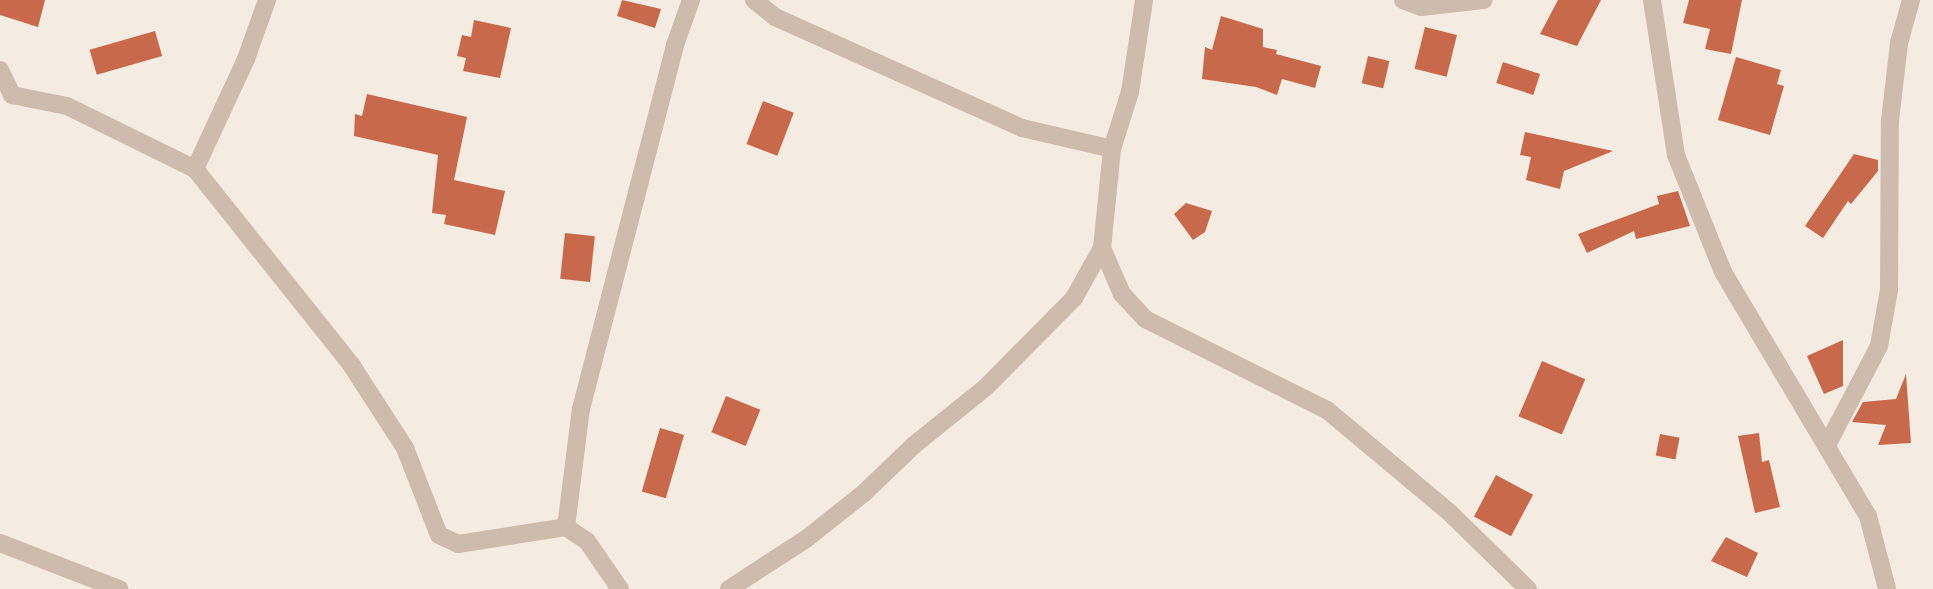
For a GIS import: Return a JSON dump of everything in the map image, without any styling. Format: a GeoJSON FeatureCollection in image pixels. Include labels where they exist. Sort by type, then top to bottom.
{"type":"FeatureCollection","features":[{"type":"Feature","properties":{"kind":"street"},"geometry":{"type":"LineString","coordinates":[[195,169],[246,59],[267,0]]}},
{"type":"Feature","properties":{"kind":"street"},"geometry":{"type":"LineString","coordinates":[[566,527],[581,409],[675,45],[691,0]]}},
{"type":"Feature","properties":{"kind":"street"},"geometry":{"type":"LineString","coordinates":[[754,0],[775,17],[1022,128],[1112,149]]}},
{"type":"Feature","properties":{"kind":"street"},"geometry":{"type":"LineString","coordinates":[[729,589],[825,524],[985,388],[1074,298],[1102,248],[1112,149],[1130,92],[1144,0]]}},
{"type":"Feature","properties":{"kind":"street"},"geometry":{"type":"LineString","coordinates":[[1403,0],[1421,7],[1485,0]]}},
{"type":"Feature","properties":{"kind":"street"},"geometry":{"type":"LineString","coordinates":[[1652,0],[1681,168],[1723,272],[1868,516],[1887,589]]}},
{"type":"Feature","properties":{"kind":"street"},"geometry":{"type":"LineString","coordinates":[[1828,445],[1879,346],[1889,290],[1890,121],[1899,43],[1911,0]]}},
{"type":"Feature","properties":{"kind":"street"},"geometry":{"type":"LineString","coordinates":[[0,70],[12,95],[66,106],[195,169],[352,366],[405,448],[439,535],[458,544],[566,527],[587,541],[621,589]]}},
{"type":"Feature","properties":{"kind":"street"},"geometry":{"type":"LineString","coordinates":[[1102,248],[1122,294],[1145,319],[1327,410],[1450,513],[1528,589]]}},
{"type":"Feature","properties":{"kind":"street"},"geometry":{"type":"LineString","coordinates":[[0,543],[119,589]]}},
{"type":"Feature","properties":{"kind":"building"},"geometry":{"type":"Polygon","coordinates":[[[0,0],[45,0],[38,27],[0,15],[0,0]]]}},
{"type":"Feature","properties":{"kind":"building"},"geometry":{"type":"Polygon","coordinates":[[[622,0],[661,9],[655,28],[617,16],[622,0]]]}},
{"type":"Feature","properties":{"kind":"building"},"geometry":{"type":"Polygon","coordinates":[[[1558,0],[1601,0],[1577,46],[1540,34],[1558,0]]]}},
{"type":"Feature","properties":{"kind":"building"},"geometry":{"type":"Polygon","coordinates":[[[1689,0],[1742,0],[1731,54],[1705,49],[1710,29],[1683,23],[1689,0]]]}},
{"type":"Feature","properties":{"kind":"building"},"geometry":{"type":"Polygon","coordinates":[[[1221,16],[1263,29],[1263,47],[1277,50],[1276,54],[1321,66],[1315,88],[1282,79],[1277,95],[1256,87],[1202,79],[1205,47],[1212,50],[1221,16]]]}},
{"type":"Feature","properties":{"kind":"building"},"geometry":{"type":"Polygon","coordinates":[[[474,20],[511,28],[500,78],[463,71],[466,58],[457,56],[462,35],[471,37],[474,20]]]}},
{"type":"Feature","properties":{"kind":"building"},"geometry":{"type":"Polygon","coordinates":[[[1425,27],[1457,35],[1447,77],[1415,69],[1425,27]]]}},
{"type":"Feature","properties":{"kind":"building"},"geometry":{"type":"Polygon","coordinates":[[[155,31],[162,56],[97,75],[90,50],[155,31]]]}},
{"type":"Feature","properties":{"kind":"building"},"geometry":{"type":"Polygon","coordinates":[[[1368,56],[1389,61],[1383,88],[1362,83],[1368,56]]]}},
{"type":"Feature","properties":{"kind":"building"},"geometry":{"type":"Polygon","coordinates":[[[1736,57],[1781,70],[1777,84],[1784,86],[1770,135],[1718,120],[1736,57]]]}},
{"type":"Feature","properties":{"kind":"building"},"geometry":{"type":"Polygon","coordinates":[[[1503,62],[1540,74],[1533,95],[1496,83],[1503,62]]]}},
{"type":"Feature","properties":{"kind":"building"},"geometry":{"type":"Polygon","coordinates":[[[367,94],[467,117],[454,180],[505,191],[495,235],[444,224],[446,215],[432,213],[438,155],[354,136],[355,114],[362,116],[367,94]]]}},
{"type":"Feature","properties":{"kind":"building"},"geometry":{"type":"Polygon","coordinates":[[[763,101],[794,113],[777,156],[747,144],[763,101]]]}},
{"type":"Feature","properties":{"kind":"building"},"geometry":{"type":"Polygon","coordinates":[[[1525,132],[1613,151],[1564,171],[1560,189],[1526,180],[1531,157],[1520,155],[1525,132]]]}},
{"type":"Feature","properties":{"kind":"building"},"geometry":{"type":"Polygon","coordinates":[[[1854,154],[1878,160],[1878,171],[1851,204],[1848,201],[1823,238],[1805,226],[1854,154]]]}},
{"type":"Feature","properties":{"kind":"building"},"geometry":{"type":"Polygon","coordinates":[[[1678,191],[1690,226],[1636,239],[1634,231],[1587,253],[1578,234],[1659,204],[1657,196],[1678,191]]]}},
{"type":"Feature","properties":{"kind":"building"},"geometry":{"type":"Polygon","coordinates":[[[1186,203],[1212,211],[1205,232],[1193,240],[1174,214],[1186,203]]]}},
{"type":"Feature","properties":{"kind":"building"},"geometry":{"type":"Polygon","coordinates":[[[565,233],[595,236],[590,282],[560,279],[565,233]]]}},
{"type":"Feature","properties":{"kind":"building"},"geometry":{"type":"Polygon","coordinates":[[[1843,340],[1843,386],[1824,394],[1807,356],[1843,340]]]}},
{"type":"Feature","properties":{"kind":"building"},"geometry":{"type":"Polygon","coordinates":[[[1542,361],[1585,379],[1562,435],[1519,416],[1542,361]]]}},
{"type":"Feature","properties":{"kind":"building"},"geometry":{"type":"Polygon","coordinates":[[[1906,374],[1911,443],[1878,445],[1886,425],[1852,422],[1863,402],[1896,399],[1906,374]]]}},
{"type":"Feature","properties":{"kind":"building"},"geometry":{"type":"Polygon","coordinates":[[[726,396],[760,410],[746,446],[711,432],[726,396]]]}},
{"type":"Feature","properties":{"kind":"building"},"geometry":{"type":"Polygon","coordinates":[[[660,428],[684,435],[666,498],[642,491],[660,428]]]}},
{"type":"Feature","properties":{"kind":"building"},"geometry":{"type":"Polygon","coordinates":[[[1759,433],[1762,462],[1769,460],[1780,507],[1755,513],[1738,436],[1759,433]]]}},
{"type":"Feature","properties":{"kind":"building"},"geometry":{"type":"Polygon","coordinates":[[[1660,434],[1680,438],[1675,459],[1656,456],[1660,434]]]}},
{"type":"Feature","properties":{"kind":"building"},"geometry":{"type":"Polygon","coordinates":[[[1496,475],[1533,495],[1511,536],[1474,516],[1496,475]]]}},
{"type":"Feature","properties":{"kind":"building"},"geometry":{"type":"Polygon","coordinates":[[[1726,537],[1758,553],[1747,577],[1711,561],[1726,537]]]}}]}
